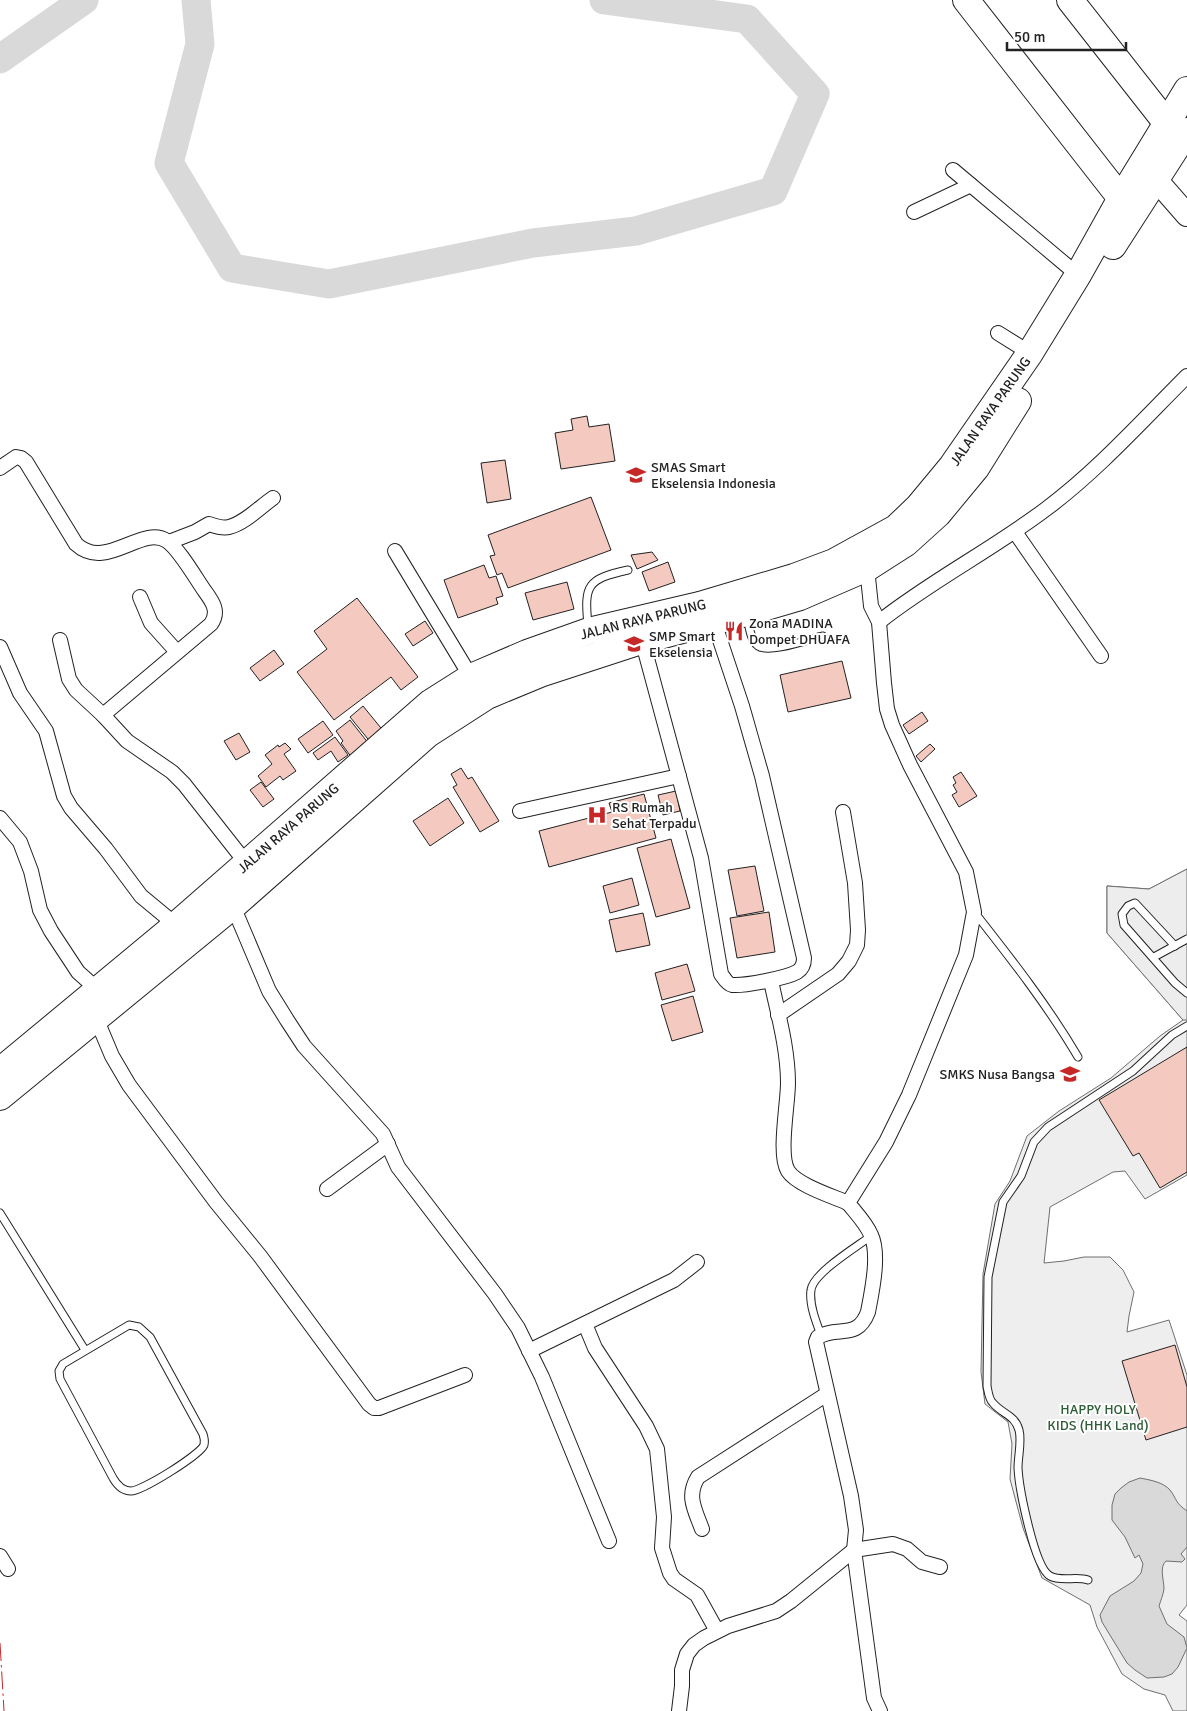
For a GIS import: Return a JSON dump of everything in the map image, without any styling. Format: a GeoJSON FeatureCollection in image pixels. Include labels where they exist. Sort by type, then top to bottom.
{"type":"FeatureCollection","features":[{"type":"Feature","properties":{"kind":"highway"},"geometry":{"type":"LineString","coordinates":[[966,0],[1127,206]]}},
{"type":"Feature","properties":{"kind":"highway"},"geometry":{"type":"LineString","coordinates":[[1070,0],[1178,132]]}},
{"type":"Feature","properties":{"kind":"highway","name":"JALAN RAYA PARUNG"},"geometry":{"type":"LineString","coordinates":[[0,1071],[247,864],[384,741],[430,703],[472,677],[527,653],[589,631],[639,630],[714,622],[800,597],[867,568],[906,543],[938,514],[976,468],[1127,206],[1149,171],[1178,132],[1187,90]]}},
{"type":"Feature","properties":{"kind":"highway","name":"JALAN RAYA PARUNG"},"geometry":{"type":"LineString","coordinates":[[0,1097],[96,1018],[241,925],[428,734],[487,696],[700,605],[794,577],[834,562],[896,528],[918,507],[952,466],[1030,353],[1078,275],[1127,206]]}},
{"type":"Feature","properties":{"kind":"main road"},"geometry":{"type":"LineString","coordinates":[[1149,171],[1187,215]]}},
{"type":"Feature","properties":{"kind":"street"},"geometry":{"type":"LineString","coordinates":[[952,170],[1078,275]]}},
{"type":"Feature","properties":{"kind":"street"},"geometry":{"type":"LineString","coordinates":[[914,212],[971,185]]}},
{"type":"Feature","properties":{"kind":"street"},"geometry":{"type":"LineString","coordinates":[[998,333],[1030,353]]}},
{"type":"Feature","properties":{"kind":"street"},"geometry":{"type":"LineString","coordinates":[[875,615],[924,590],[1048,508],[1107,457],[1187,376]]}},
{"type":"Feature","properties":{"kind":"street"},"geometry":{"type":"LineString","coordinates":[[0,468],[16,457],[26,462],[76,544],[82,550],[92,554],[103,553],[151,537],[158,537],[169,542],[214,604],[215,617],[211,624],[103,715]]}},
{"type":"Feature","properties":{"kind":"street"},"geometry":{"type":"LineString","coordinates":[[169,542],[209,524],[222,528],[229,527],[238,523],[273,498]]}},
{"type":"Feature","properties":{"kind":"street"},"geometry":{"type":"LineString","coordinates":[[1014,532],[1101,656]]}},
{"type":"Feature","properties":{"kind":"street"},"geometry":{"type":"LineString","coordinates":[[395,551],[472,677]]}},
{"type":"Feature","properties":{"kind":"street"},"geometry":{"type":"LineString","coordinates":[[848,1203],[886,1142],[909,1095],[966,954],[974,912],[966,872],[910,765],[887,709],[867,568]]}},
{"type":"Feature","properties":{"kind":"street"},"geometry":{"type":"LineString","coordinates":[[140,597],[152,623],[177,652]]}},
{"type":"Feature","properties":{"kind":"street"},"geometry":{"type":"LineString","coordinates":[[639,630],[701,858],[721,974],[732,985],[771,981],[799,970],[804,963],[804,958],[762,776],[742,706],[714,622]]}},
{"type":"Feature","properties":{"kind":"street"},"geometry":{"type":"LineString","coordinates":[[60,640],[70,679],[76,690],[127,741],[167,769],[184,784],[247,864]]}},
{"type":"Feature","properties":{"kind":"street"},"geometry":{"type":"LineString","coordinates":[[0,647],[20,693],[46,731],[64,796],[71,808],[106,849],[141,896],[176,925]]}},
{"type":"Feature","properties":{"kind":"street"},"geometry":{"type":"LineString","coordinates":[[520,811],[679,776]]}},
{"type":"Feature","properties":{"kind":"street"},"geometry":{"type":"LineString","coordinates":[[778,1016],[838,974],[849,961],[857,945],[855,883],[842,812]]}},
{"type":"Feature","properties":{"kind":"street"},"geometry":{"type":"LineString","coordinates":[[0,818],[20,842],[31,871],[40,910],[51,931],[78,972],[98,990]]}},
{"type":"Feature","properties":{"kind":"street"},"geometry":{"type":"LineString","coordinates":[[241,925],[270,991],[304,1046],[382,1134],[398,1167],[518,1328],[542,1377],[609,1541]]}},
{"type":"Feature","properties":{"kind":"street"},"geometry":{"type":"LineString","coordinates":[[771,981],[786,1054],[788,1082],[784,1150],[786,1168],[796,1180],[848,1203],[865,1224],[872,1236],[876,1249],[871,1293],[865,1321],[855,1330],[830,1332],[821,1335],[817,1338],[816,1343],[851,1496],[856,1530],[854,1550],[874,1698],[880,1711]]}},
{"type":"Feature","properties":{"kind":"street"},"geometry":{"type":"LineString","coordinates":[[96,1018],[112,1056],[130,1086],[216,1202],[260,1256],[369,1404],[374,1408],[379,1408],[465,1375]]}},
{"type":"Feature","properties":{"kind":"street"},"geometry":{"type":"LineString","coordinates":[[327,1189],[388,1144]]}},
{"type":"Feature","properties":{"kind":"street"},"geometry":{"type":"LineString","coordinates":[[529,1352],[674,1280],[697,1262]]}},
{"type":"Feature","properties":{"kind":"street"},"geometry":{"type":"LineString","coordinates":[[585,1324],[596,1348],[646,1426],[657,1449],[664,1517],[662,1548],[670,1573],[676,1581],[698,1595],[716,1631]]}},
{"type":"Feature","properties":{"kind":"street"},"geometry":{"type":"LineString","coordinates":[[702,1529],[691,1495],[698,1477],[827,1394]]}},
{"type":"Feature","properties":{"kind":"street"},"geometry":{"type":"LineString","coordinates":[[679,1711],[682,1670],[687,1654],[694,1645],[716,1631],[776,1610],[791,1601],[854,1550],[892,1544],[907,1549],[922,1562],[940,1567]]}},
{"type":"Feature","properties":{"kind":"street"},"geometry":{"type":"LineString","coordinates":[[0,1556],[8,1569]]}},
{"type":"Feature","properties":{"kind":"lane"},"geometry":{"type":"LineString","coordinates":[[589,631],[586,602],[589,588],[607,576],[628,570]]}},
{"type":"Feature","properties":{"kind":"lane"},"geometry":{"type":"LineString","coordinates":[[746,613],[754,642],[763,649],[784,646],[823,636]]}},
{"type":"Feature","properties":{"kind":"lane"},"geometry":{"type":"LineString","coordinates":[[1175,946],[1135,903],[1128,906],[1122,914],[1124,925],[1175,983],[1187,993]]}},
{"type":"Feature","properties":{"kind":"lane"},"geometry":{"type":"LineString","coordinates":[[974,912],[1036,992],[1078,1057]]}},
{"type":"Feature","properties":{"kind":"lane"},"geometry":{"type":"LineString","coordinates":[[1154,957],[1187,939]]}},
{"type":"Feature","properties":{"kind":"lane"},"geometry":{"type":"LineString","coordinates":[[1088,1580],[1052,1577],[1046,1572],[1039,1561],[1022,1499],[1018,1469],[1020,1431],[1015,1419],[992,1402],[987,1386],[988,1277],[1003,1202],[1021,1176],[1029,1153],[1040,1134],[1067,1113],[1133,1071],[1166,1040],[1187,1026]]}},
{"type":"Feature","properties":{"kind":"lane"},"geometry":{"type":"LineString","coordinates":[[0,1213],[85,1350]]}},
{"type":"Feature","properties":{"kind":"lane"},"geometry":{"type":"LineString","coordinates":[[821,1335],[812,1298],[811,1288],[814,1282],[826,1269],[872,1236]]}},
{"type":"Feature","properties":{"kind":"lane"},"geometry":{"type":"LineString","coordinates":[[134,1325],[143,1330],[156,1347],[203,1434],[205,1442],[203,1447],[140,1489],[130,1491],[122,1488],[113,1478],[59,1376],[59,1371],[63,1364],[85,1350],[126,1326],[134,1325]]}},
{"type":"Feature","properties":{"kind":"green space","name":"HAPPY HOLY KIDS (HHK Land)"},"geometry":{"type":"Polygon","coordinates":[[[1187,869],[1187,1175],[1145,1199],[1125,1171],[1113,1172],[1050,1207],[1044,1263],[1084,1257],[1110,1257],[1123,1270],[1134,1292],[1127,1332],[1169,1320],[1187,1375],[1187,1605],[1179,1615],[1187,1621],[1187,1711],[1173,1711],[1165,1695],[1144,1689],[1122,1674],[1097,1627],[1090,1605],[1042,1578],[1023,1528],[1010,1479],[1012,1444],[1008,1422],[985,1404],[981,1372],[983,1274],[995,1204],[1010,1181],[1027,1136],[1059,1111],[1111,1078],[1160,1036],[1183,1020],[1107,933],[1107,886],[1149,889],[1187,869]]]}},
{"type":"Feature","properties":{"kind":"shaded area"},"geometry":{"type":"Polygon","coordinates":[[[1187,869],[1187,1020],[1183,1020],[1107,933],[1107,886],[1149,889],[1187,869]]]}},
{"type":"Feature","properties":{"kind":"shaded area"},"geometry":{"type":"Polygon","coordinates":[[[1140,1478],[1167,1487],[1178,1503],[1187,1511],[1187,1547],[1181,1554],[1185,1559],[1182,1562],[1166,1561],[1164,1564],[1162,1570],[1164,1589],[1159,1606],[1167,1624],[1184,1637],[1187,1648],[1178,1667],[1172,1674],[1164,1677],[1147,1678],[1127,1663],[1102,1622],[1100,1615],[1110,1596],[1134,1581],[1141,1573],[1143,1564],[1139,1555],[1135,1558],[1125,1537],[1112,1520],[1112,1505],[1115,1494],[1129,1482],[1140,1478]]]}},
{"type":"Feature","properties":{"kind":"building"},"geometry":{"type":"Polygon","coordinates":[[[587,416],[589,427],[609,424],[615,461],[561,469],[555,433],[573,430],[571,419],[587,416]]]}},
{"type":"Feature","properties":{"kind":"building"},"geometry":{"type":"Polygon","coordinates":[[[505,460],[511,499],[487,503],[481,463],[505,460]]]}},
{"type":"Feature","properties":{"kind":"building"},"geometry":{"type":"Polygon","coordinates":[[[591,497],[611,550],[508,588],[502,573],[497,575],[490,556],[495,555],[488,535],[591,497]]]}},
{"type":"Feature","properties":{"kind":"building"},"geometry":{"type":"Polygon","coordinates":[[[652,552],[658,560],[637,569],[631,555],[652,552]]]}},
{"type":"Feature","properties":{"kind":"building"},"geometry":{"type":"Polygon","coordinates":[[[668,562],[675,582],[649,591],[642,572],[668,562]]]}},
{"type":"Feature","properties":{"kind":"building"},"geometry":{"type":"Polygon","coordinates":[[[484,565],[489,578],[496,576],[503,596],[496,598],[498,604],[458,618],[444,580],[484,565]]]}},
{"type":"Feature","properties":{"kind":"building"},"geometry":{"type":"Polygon","coordinates":[[[567,582],[574,609],[533,620],[525,593],[567,582]]]}},
{"type":"Feature","properties":{"kind":"building"},"geometry":{"type":"Polygon","coordinates":[[[357,598],[418,677],[401,690],[391,677],[334,720],[297,672],[327,649],[314,631],[357,598]]]}},
{"type":"Feature","properties":{"kind":"building"},"geometry":{"type":"Polygon","coordinates":[[[425,621],[433,633],[413,646],[405,634],[425,621]]]}},
{"type":"Feature","properties":{"kind":"building"},"geometry":{"type":"Polygon","coordinates":[[[274,650],[284,664],[260,681],[250,668],[274,650]]]}},
{"type":"Feature","properties":{"kind":"building"},"geometry":{"type":"Polygon","coordinates":[[[842,661],[851,698],[788,712],[780,675],[842,661]]]}},
{"type":"Feature","properties":{"kind":"building"},"geometry":{"type":"Polygon","coordinates":[[[363,706],[385,733],[372,744],[350,717],[363,706]]]}},
{"type":"Feature","properties":{"kind":"building"},"geometry":{"type":"Polygon","coordinates":[[[922,712],[928,721],[909,734],[903,725],[922,712]]]}},
{"type":"Feature","properties":{"kind":"building"},"geometry":{"type":"Polygon","coordinates":[[[350,720],[369,744],[352,758],[341,743],[343,741],[336,731],[350,720]]]}},
{"type":"Feature","properties":{"kind":"building"},"geometry":{"type":"Polygon","coordinates":[[[323,721],[333,735],[308,753],[298,739],[323,721]]]}},
{"type":"Feature","properties":{"kind":"building"},"geometry":{"type":"Polygon","coordinates":[[[239,733],[250,752],[236,760],[224,741],[239,733]]]}},
{"type":"Feature","properties":{"kind":"building"},"geometry":{"type":"Polygon","coordinates":[[[335,737],[348,755],[338,762],[331,751],[318,760],[313,753],[335,737]]]}},
{"type":"Feature","properties":{"kind":"building"},"geometry":{"type":"Polygon","coordinates":[[[285,743],[291,749],[284,754],[296,771],[283,780],[280,776],[266,787],[258,776],[272,764],[265,755],[278,745],[279,747],[285,743]]]}},
{"type":"Feature","properties":{"kind":"building"},"geometry":{"type":"Polygon","coordinates":[[[930,744],[935,749],[921,762],[916,756],[930,744]]]}},
{"type":"Feature","properties":{"kind":"building"},"geometry":{"type":"Polygon","coordinates":[[[461,768],[468,779],[472,777],[499,821],[480,832],[453,787],[457,785],[451,774],[461,768]]]}},
{"type":"Feature","properties":{"kind":"building"},"geometry":{"type":"Polygon","coordinates":[[[961,772],[977,796],[959,807],[952,795],[957,792],[953,785],[956,783],[953,777],[961,772]]]}},
{"type":"Feature","properties":{"kind":"building"},"geometry":{"type":"Polygon","coordinates":[[[261,782],[274,799],[263,807],[250,790],[261,782]]]}},
{"type":"Feature","properties":{"kind":"building"},"geometry":{"type":"Polygon","coordinates":[[[676,791],[680,811],[663,815],[658,795],[676,791]]]}},
{"type":"Feature","properties":{"kind":"building"},"geometry":{"type":"Polygon","coordinates":[[[644,794],[656,838],[549,867],[539,831],[612,812],[609,803],[644,794]]]}},
{"type":"Feature","properties":{"kind":"building"},"geometry":{"type":"Polygon","coordinates":[[[448,798],[464,823],[430,846],[413,821],[448,798]]]}},
{"type":"Feature","properties":{"kind":"building"},"geometry":{"type":"Polygon","coordinates":[[[671,839],[690,908],[656,917],[637,848],[671,839]]]}},
{"type":"Feature","properties":{"kind":"building"},"geometry":{"type":"Polygon","coordinates":[[[755,866],[764,911],[737,916],[728,870],[755,866]]]}},
{"type":"Feature","properties":{"kind":"building"},"geometry":{"type":"Polygon","coordinates":[[[632,878],[639,905],[610,913],[603,886],[632,878]]]}},
{"type":"Feature","properties":{"kind":"building"},"geometry":{"type":"Polygon","coordinates":[[[769,912],[775,952],[737,958],[730,918],[769,912]]]}},
{"type":"Feature","properties":{"kind":"building"},"geometry":{"type":"Polygon","coordinates":[[[643,913],[650,945],[616,952],[609,920],[643,913]]]}},
{"type":"Feature","properties":{"kind":"building"},"geometry":{"type":"Polygon","coordinates":[[[687,964],[695,991],[662,1000],[655,973],[687,964]]]}},
{"type":"Feature","properties":{"kind":"building"},"geometry":{"type":"Polygon","coordinates":[[[693,996],[703,1032],[672,1041],[661,1005],[693,996]]]}},
{"type":"Feature","properties":{"kind":"building"},"geometry":{"type":"Polygon","coordinates":[[[1187,1047],[1187,1172],[1160,1188],[1139,1153],[1133,1156],[1099,1100],[1187,1047]]]}},
{"type":"Feature","properties":{"kind":"building"},"geometry":{"type":"Polygon","coordinates":[[[1175,1345],[1187,1387],[1187,1427],[1146,1440],[1122,1361],[1175,1345]]]}},
{"type":"Feature","properties":{"kind":"waterway"},"geometry":{"type":"LineString","coordinates":[[0,59],[84,0]]}},
{"type":"Feature","properties":{"kind":"waterway"},"geometry":{"type":"LineString","coordinates":[[196,0],[200,44],[169,163],[232,268],[329,284],[533,243],[636,231],[773,191],[815,94],[747,19],[604,0]]}},
{"type":"Feature","properties":{"kind":"power"},"geometry":{"type":"LineString","coordinates":[[0,1643],[4,1711]]}},
{"type":"Feature","properties":{"kind":"place","name":"SMAS Smart Ekselensia Indonesia"},"geometry":{"type":"Point","coordinates":[636,475]}},
{"type":"Feature","properties":{"kind":"place","name":"Zona MADINA Dompet DHUAFA"},"geometry":{"type":"Point","coordinates":[734,631]}},
{"type":"Feature","properties":{"kind":"place","name":"SMP Smart Ekselensia"},"geometry":{"type":"Point","coordinates":[634,644]}},
{"type":"Feature","properties":{"kind":"place","name":"RS Rumah Sehat Terpadu"},"geometry":{"type":"Point","coordinates":[597,815]}},
{"type":"Feature","properties":{"kind":"place","name":"SMKS Nusa Bangsa"},"geometry":{"type":"Point","coordinates":[1070,1074]}}]}
